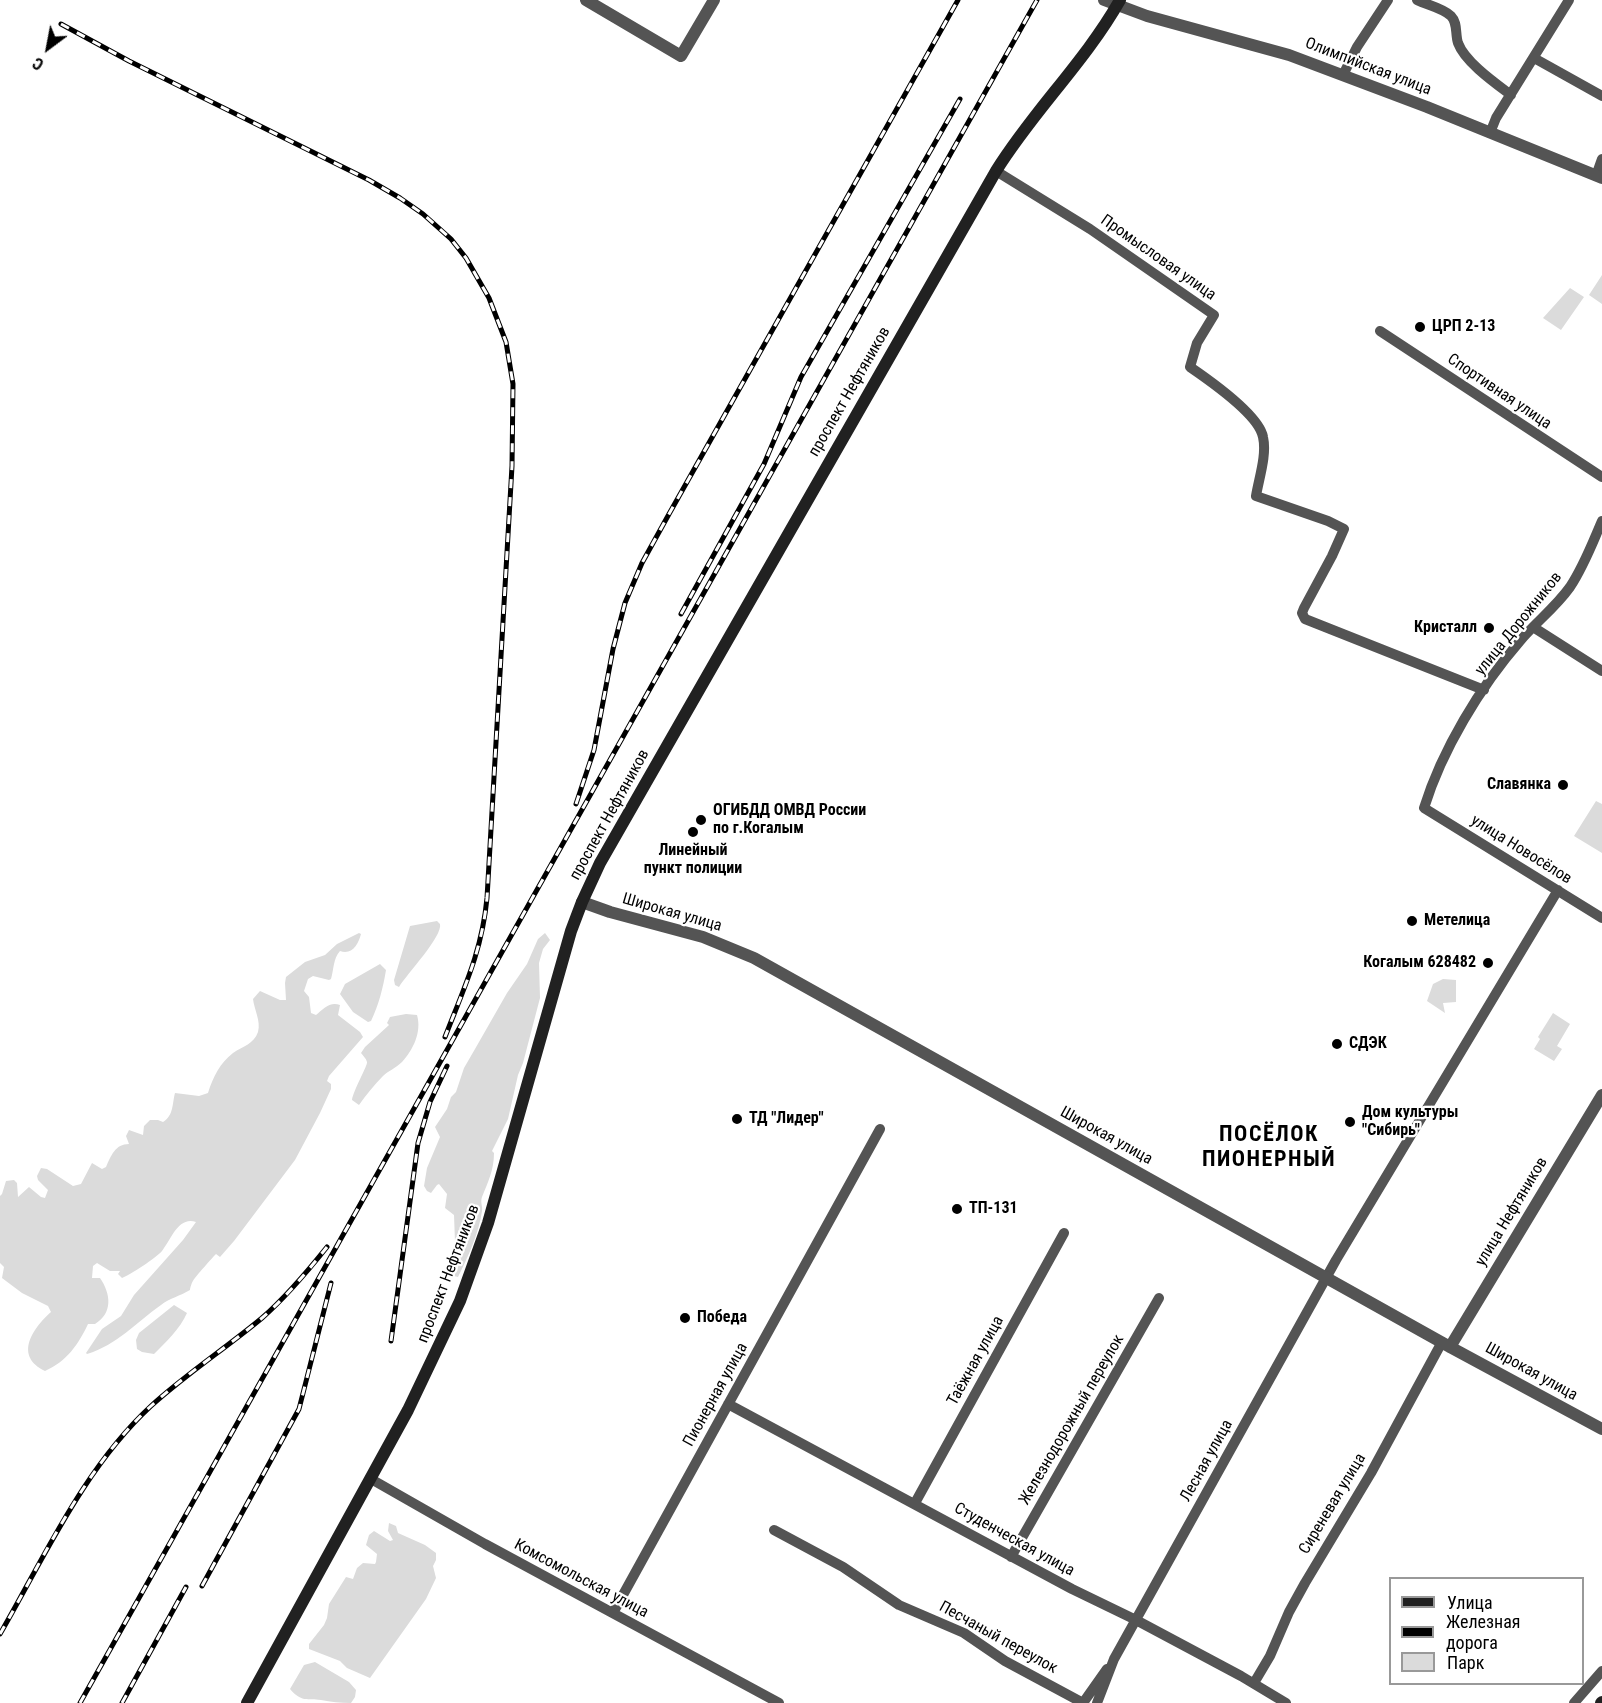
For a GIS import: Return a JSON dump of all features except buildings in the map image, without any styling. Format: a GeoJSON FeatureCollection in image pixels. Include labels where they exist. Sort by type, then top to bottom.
{"type":"FeatureCollection","features":[{"type":"Feature","properties":{"kind":"main road","name":"проспект Нефтяников"},"geometry":{"type":"LineString","coordinates":[[247,1703],[371,1479],[436,1355],[470,1274],[488,1223],[566,947],[582,902],[609,846],[996,171],[1019,137],[1073,70],[1118,3]]}},
{"type":"Feature","properties":{"kind":"street"},"geometry":{"type":"LineString","coordinates":[[586,0],[681,56],[714,0]]}},
{"type":"Feature","properties":{"kind":"street","name":"Олимпийская улица"},"geometry":{"type":"LineString","coordinates":[[1104,0],[1118,3],[1147,16],[1273,50],[1343,75],[1599,177]]}},
{"type":"Feature","properties":{"kind":"street"},"geometry":{"type":"LineString","coordinates":[[1343,75],[1357,47],[1388,0]]}},
{"type":"Feature","properties":{"kind":"street"},"geometry":{"type":"LineString","coordinates":[[1417,0],[1448,14],[1455,21],[1459,44],[1465,53],[1484,76],[1511,95]]}},
{"type":"Feature","properties":{"kind":"street"},"geometry":{"type":"LineString","coordinates":[[1490,133],[1569,0]]}},
{"type":"Feature","properties":{"kind":"street"},"geometry":{"type":"LineString","coordinates":[[1534,58],[1602,96]]}},
{"type":"Feature","properties":{"kind":"street"},"geometry":{"type":"LineString","coordinates":[[1599,177],[1602,159]]}},
{"type":"Feature","properties":{"kind":"street","name":"Промысловая улица"},"geometry":{"type":"LineString","coordinates":[[996,171],[1076,219],[1214,315],[1200,337],[1190,367],[1250,415],[1261,430],[1264,448],[1256,496],[1328,521],[1344,529],[1304,608],[1302,613],[1305,619],[1484,690]]}},
{"type":"Feature","properties":{"kind":"street","name":"Спортивная улица"},"geometry":{"type":"LineString","coordinates":[[1380,331],[1602,477]]}},
{"type":"Feature","properties":{"kind":"street","name":"улица Дорожников"},"geometry":{"type":"LineString","coordinates":[[1424,808],[1440,765],[1484,690],[1513,648],[1556,605],[1570,586],[1586,559],[1602,521]]}},
{"type":"Feature","properties":{"kind":"street"},"geometry":{"type":"LineString","coordinates":[[1533,627],[1602,671]]}},
{"type":"Feature","properties":{"kind":"street","name":"улица Новосёлов"},"geometry":{"type":"LineString","coordinates":[[1424,808],[1602,918]]}},
{"type":"Feature","properties":{"kind":"street","name":"Лесная улица"},"geometry":{"type":"LineString","coordinates":[[1083,1703],[1114,1659],[1326,1277],[1558,890]]}},
{"type":"Feature","properties":{"kind":"street","name":"Широкая улица"},"geometry":{"type":"LineString","coordinates":[[582,902],[711,940],[754,958],[1446,1345],[1602,1429]]}},
{"type":"Feature","properties":{"kind":"street","name":"улица Нефтяников"},"geometry":{"type":"LineString","coordinates":[[1446,1345],[1602,1095]]}},
{"type":"Feature","properties":{"kind":"street","name":"Пионерная улица"},"geometry":{"type":"LineString","coordinates":[[613,1612],[880,1129]]}},
{"type":"Feature","properties":{"kind":"street","name":"Таёжная улица"},"geometry":{"type":"LineString","coordinates":[[915,1503],[1064,1233]]}},
{"type":"Feature","properties":{"kind":"street","name":"Железнодорожный переулок"},"geometry":{"type":"LineString","coordinates":[[1011,1557],[1159,1298]]}},
{"type":"Feature","properties":{"kind":"street","name":"Сиреневая улица"},"geometry":{"type":"LineString","coordinates":[[1254,1683],[1270,1656],[1299,1593],[1446,1345]]}},
{"type":"Feature","properties":{"kind":"street","name":"Студенческая улица"},"geometry":{"type":"LineString","coordinates":[[728,1404],[915,1503],[1011,1557],[1254,1683],[1286,1703]]}},
{"type":"Feature","properties":{"kind":"street","name":"Комсомольская улица"},"geometry":{"type":"LineString","coordinates":[[371,1479],[505,1555],[779,1703]]}},
{"type":"Feature","properties":{"kind":"street","name":"Песчаный переулок"},"geometry":{"type":"LineString","coordinates":[[774,1530],[857,1576],[899,1605],[964,1633],[998,1657],[1083,1703]]}},
{"type":"Feature","properties":{"kind":"street","name":"Лесная улица"},"geometry":{"type":"LineString","coordinates":[[1097,1703],[1114,1659]]}},
{"type":"Feature","properties":{"kind":"street"},"geometry":{"type":"LineString","coordinates":[[1574,1703],[1602,1671]]}},
{"type":"Feature","properties":{"kind":"green space"},"geometry":{"type":"Polygon","coordinates":[[[1602,275],[1602,304],[1589,295],[1602,275]]]}},
{"type":"Feature","properties":{"kind":"green space"},"geometry":{"type":"Polygon","coordinates":[[[1570,288],[1584,297],[1561,330],[1543,318],[1570,288]]]}},
{"type":"Feature","properties":{"kind":"green space"},"geometry":{"type":"Polygon","coordinates":[[[1596,801],[1602,804],[1602,853],[1574,836],[1596,801]]]}},
{"type":"Feature","properties":{"kind":"green space"},"geometry":{"type":"Polygon","coordinates":[[[437,921],[440,924],[436,937],[399,987],[395,985],[394,980],[410,926],[437,921]]]}},
{"type":"Feature","properties":{"kind":"green space"},"geometry":{"type":"Polygon","coordinates":[[[359,933],[360,938],[354,948],[348,952],[340,951],[338,954],[331,979],[313,976],[308,979],[304,991],[309,997],[311,1013],[316,1015],[330,1005],[340,1005],[338,1015],[363,1037],[329,1076],[327,1081],[331,1084],[331,1089],[295,1160],[234,1241],[220,1257],[216,1254],[197,1276],[190,1290],[164,1303],[108,1345],[87,1354],[102,1329],[121,1316],[134,1295],[196,1222],[184,1222],[159,1254],[122,1278],[118,1274],[120,1271],[110,1271],[97,1263],[93,1266],[92,1278],[100,1278],[108,1297],[105,1314],[95,1324],[88,1324],[76,1345],[60,1362],[45,1371],[36,1365],[30,1358],[29,1342],[38,1326],[51,1312],[48,1306],[22,1293],[2,1278],[4,1267],[0,1263],[0,1196],[6,1181],[14,1180],[17,1183],[18,1197],[29,1187],[45,1198],[48,1190],[37,1176],[41,1168],[47,1169],[73,1186],[81,1184],[92,1163],[102,1169],[106,1167],[117,1148],[129,1144],[126,1136],[129,1130],[143,1135],[144,1126],[150,1120],[163,1122],[167,1119],[171,1113],[175,1093],[199,1096],[208,1093],[224,1061],[256,1036],[259,1024],[253,999],[260,991],[280,1000],[286,1000],[286,977],[305,962],[325,955],[337,944],[359,933]]]}},
{"type":"Feature","properties":{"kind":"green space"},"geometry":{"type":"Polygon","coordinates":[[[545,933],[550,940],[543,949],[539,963],[540,998],[523,1063],[508,1119],[492,1151],[494,1153],[493,1165],[481,1199],[481,1219],[476,1236],[458,1277],[454,1276],[458,1267],[454,1215],[445,1208],[447,1194],[439,1184],[431,1193],[424,1186],[427,1168],[440,1137],[435,1127],[456,1092],[464,1068],[507,993],[527,964],[538,939],[545,933]]]}},
{"type":"Feature","properties":{"kind":"green space"},"geometry":{"type":"Polygon","coordinates":[[[380,964],[386,970],[384,983],[374,1015],[368,1022],[353,1012],[340,994],[345,984],[380,964]]]}},
{"type":"Feature","properties":{"kind":"green space"},"geometry":{"type":"Polygon","coordinates":[[[1443,979],[1456,980],[1456,1002],[1443,1003],[1445,1013],[1427,1001],[1433,984],[1443,979]]]}},
{"type":"Feature","properties":{"kind":"green space"},"geometry":{"type":"Polygon","coordinates":[[[1553,1013],[1570,1024],[1557,1046],[1562,1049],[1554,1061],[1534,1049],[1540,1039],[1538,1037],[1553,1013]]]}},
{"type":"Feature","properties":{"kind":"green space"},"geometry":{"type":"Polygon","coordinates":[[[406,1014],[417,1015],[418,1021],[417,1034],[410,1052],[402,1062],[383,1076],[359,1105],[352,1100],[367,1064],[361,1053],[389,1025],[387,1023],[390,1017],[406,1014]]]}},
{"type":"Feature","properties":{"kind":"green space"},"geometry":{"type":"Polygon","coordinates":[[[174,1305],[187,1313],[172,1335],[154,1354],[137,1349],[136,1340],[139,1333],[174,1305]]]}},
{"type":"Feature","properties":{"kind":"green space"},"geometry":{"type":"Polygon","coordinates":[[[389,1523],[396,1526],[398,1533],[425,1545],[436,1553],[433,1566],[436,1578],[426,1599],[370,1678],[347,1668],[340,1661],[309,1649],[309,1644],[324,1625],[329,1604],[346,1577],[353,1579],[357,1568],[363,1563],[375,1564],[377,1554],[366,1545],[369,1535],[374,1531],[390,1541],[393,1540],[388,1531],[389,1523]]]}},
{"type":"Feature","properties":{"kind":"green space"},"geometry":{"type":"Polygon","coordinates":[[[315,1662],[349,1682],[356,1690],[351,1703],[305,1699],[290,1689],[304,1665],[315,1662]]]}},
{"type":"Feature","properties":{"kind":"railway"},"geometry":{"type":"LineString","coordinates":[[576,804],[594,750],[613,649],[625,603],[642,563],[958,0]]}},
{"type":"Feature","properties":{"kind":"railway"},"geometry":{"type":"LineString","coordinates":[[80,1703],[1037,0]]}},
{"type":"Feature","properties":{"kind":"railway"},"geometry":{"type":"LineString","coordinates":[[61,24],[129,61],[369,180],[423,214],[451,239],[466,258],[489,298],[506,342],[513,384],[512,466],[487,898],[477,952],[445,1037]]}},
{"type":"Feature","properties":{"kind":"railway"},"geometry":{"type":"LineString","coordinates":[[681,614],[764,464],[801,377],[960,99]]}},
{"type":"Feature","properties":{"kind":"railway"},"geometry":{"type":"LineString","coordinates":[[391,1341],[418,1143],[430,1102],[447,1066]]}},
{"type":"Feature","properties":{"kind":"railway"},"geometry":{"type":"LineString","coordinates":[[0,1634],[67,1514],[105,1457],[127,1430],[164,1394],[271,1310],[327,1247]]}},
{"type":"Feature","properties":{"kind":"railway"},"geometry":{"type":"LineString","coordinates":[[202,1586],[299,1409],[331,1283]]}},
{"type":"Feature","properties":{"kind":"railway"},"geometry":{"type":"LineString","coordinates":[[122,1703],[186,1587]]}},
{"type":"Feature","properties":{"kind":"place","name":"ЦРП 2-13"},"geometry":{"type":"Point","coordinates":[1420,327]}},
{"type":"Feature","properties":{"kind":"place","name":"Кристалл"},"geometry":{"type":"Point","coordinates":[1489,628]}},
{"type":"Feature","properties":{"kind":"place","name":"Славянка"},"geometry":{"type":"Point","coordinates":[1563,785]}},
{"type":"Feature","properties":{"kind":"place","name":"ОГИБДД ОМВД России по г.Когалым"},"geometry":{"type":"Point","coordinates":[701,820]}},
{"type":"Feature","properties":{"kind":"place","name":"Линейный пункт полиции"},"geometry":{"type":"Point","coordinates":[693,832]}},
{"type":"Feature","properties":{"kind":"place","name":"Метелица"},"geometry":{"type":"Point","coordinates":[1412,921]}},
{"type":"Feature","properties":{"kind":"place","name":"Когалым 628482"},"geometry":{"type":"Point","coordinates":[1488,963]}},
{"type":"Feature","properties":{"kind":"place","name":"СДЭК"},"geometry":{"type":"Point","coordinates":[1337,1044]}},
{"type":"Feature","properties":{"kind":"place","name":"ТД \"Лидер\""},"geometry":{"type":"Point","coordinates":[737,1119]}},
{"type":"Feature","properties":{"kind":"place","name":"Дом культуры \"Сибирь\""},"geometry":{"type":"Point","coordinates":[1350,1122]}},
{"type":"Feature","properties":{"kind":"place","name":"ТП-131"},"geometry":{"type":"Point","coordinates":[957,1209]}},
{"type":"Feature","properties":{"kind":"place","name":"Победа"},"geometry":{"type":"Point","coordinates":[685,1318]}},
{"type":"Feature","properties":{"kind":"district","name":"ПОСЁЛОК ПИОНЕРНЫЙ"},"geometry":{"type":"Point","coordinates":[1269,1148]}}]}
